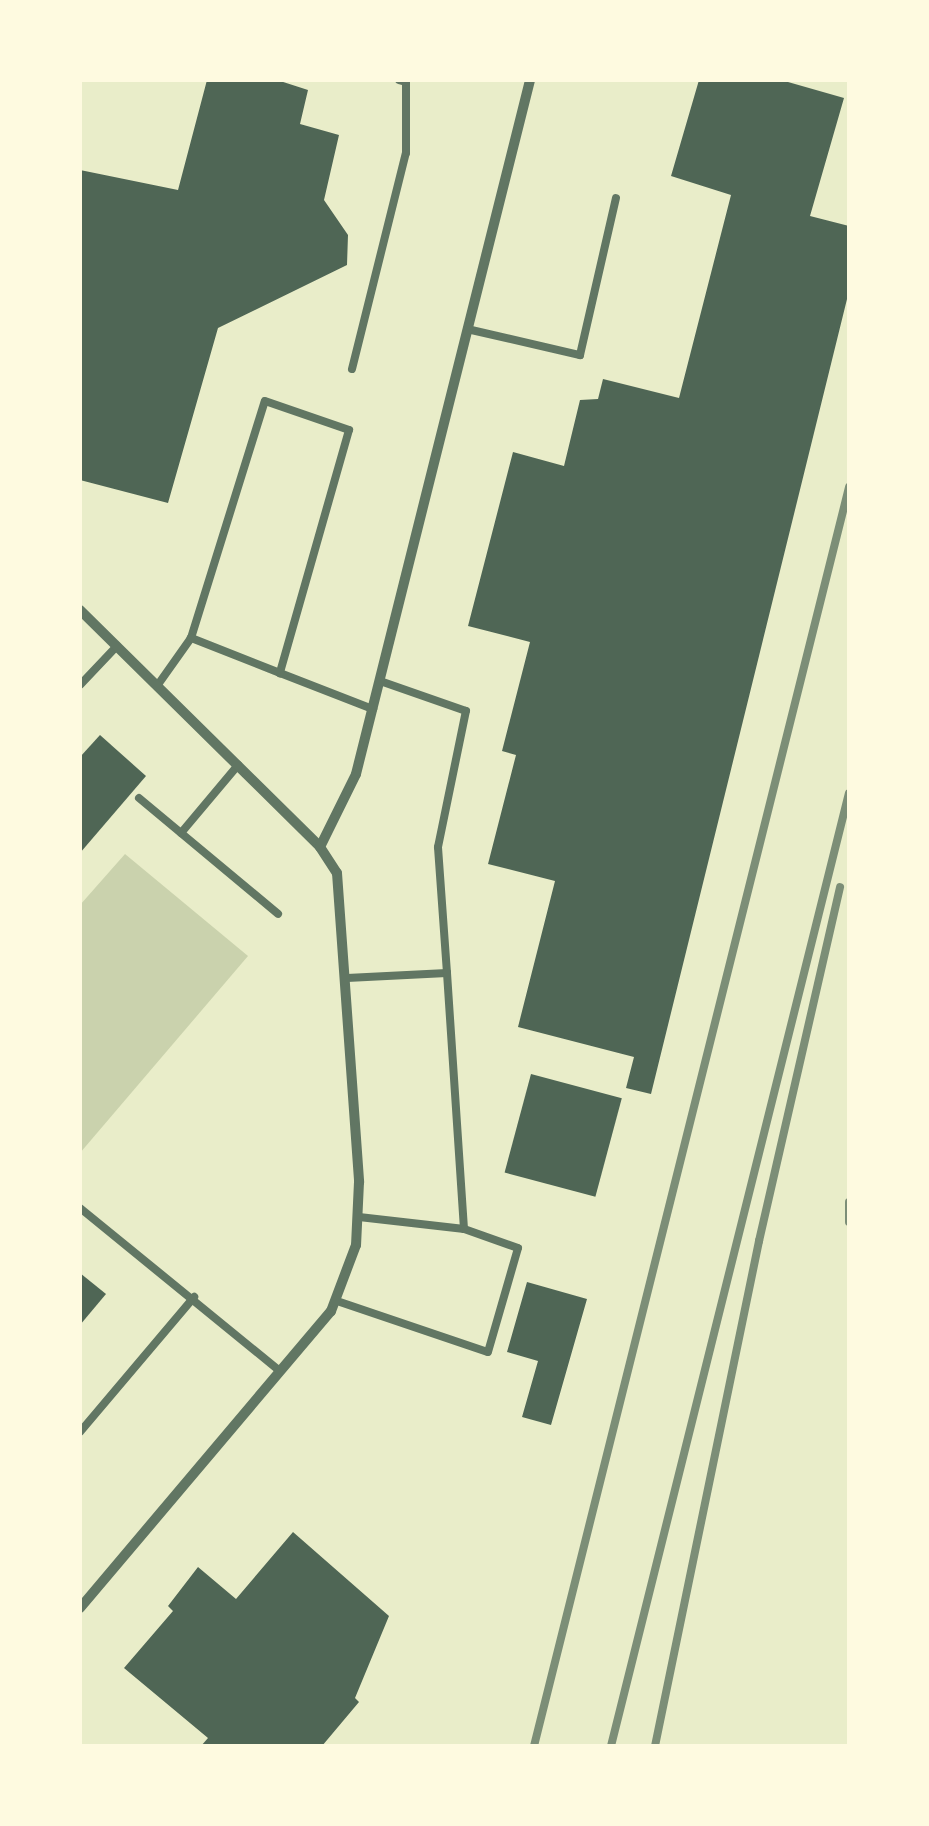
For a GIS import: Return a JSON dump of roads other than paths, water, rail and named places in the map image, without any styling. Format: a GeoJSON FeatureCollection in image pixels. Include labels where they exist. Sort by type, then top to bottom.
{"type":"FeatureCollection","features":[{"type":"Feature","properties":{"kind":"street"},"geometry":{"type":"LineString","coordinates":[[320,846],[356,774],[530,80]]}},
{"type":"Feature","properties":{"kind":"street"},"geometry":{"type":"LineString","coordinates":[[80,610],[320,846],[337,874],[348,978],[358,1217],[334,1306],[80,1608]]}},
{"type":"Feature","properties":{"kind":"lane"},"geometry":{"type":"LineString","coordinates":[[352,369],[406,153],[406,82],[400,80]]}},
{"type":"Feature","properties":{"kind":"lane"},"geometry":{"type":"LineString","coordinates":[[468,328],[580,355],[616,198]]}},
{"type":"Feature","properties":{"kind":"lane"},"geometry":{"type":"LineString","coordinates":[[157,686],[191,638],[265,400],[349,430],[280,673]]}},
{"type":"Feature","properties":{"kind":"lane"},"geometry":{"type":"LineString","coordinates":[[191,638],[372,709]]}},
{"type":"Feature","properties":{"kind":"lane"},"geometry":{"type":"LineString","coordinates":[[80,685],[117,646]]}},
{"type":"Feature","properties":{"kind":"lane"},"geometry":{"type":"LineString","coordinates":[[380,681],[466,712],[438,847],[464,1229]]}},
{"type":"Feature","properties":{"kind":"lane"},"geometry":{"type":"LineString","coordinates":[[181,833],[238,765]]}},
{"type":"Feature","properties":{"kind":"lane"},"geometry":{"type":"LineString","coordinates":[[138,798],[278,914]]}},
{"type":"Feature","properties":{"kind":"lane"},"geometry":{"type":"LineString","coordinates":[[348,978],[448,973]]}},
{"type":"Feature","properties":{"kind":"lane"},"geometry":{"type":"LineString","coordinates":[[80,1208],[194,1297],[280,1371]]}},
{"type":"Feature","properties":{"kind":"lane"},"geometry":{"type":"LineString","coordinates":[[334,1306],[488,1352],[518,1248],[464,1229],[358,1217]]}},
{"type":"Feature","properties":{"kind":"lane"},"geometry":{"type":"LineString","coordinates":[[80,1432],[194,1297]]}},
{"type":"Feature","properties":{"kind":"railway"},"geometry":{"type":"LineString","coordinates":[[534,1746],[849,487]]}},
{"type":"Feature","properties":{"kind":"railway"},"geometry":{"type":"LineString","coordinates":[[611,1746],[849,793]]}},
{"type":"Feature","properties":{"kind":"railway"},"geometry":{"type":"LineString","coordinates":[[655,1746],[759,1241],[840,887]]}},
{"type":"Feature","properties":{"kind":"railway"},"geometry":{"type":"LineString","coordinates":[[849,1202],[849,1222]]}}]}
